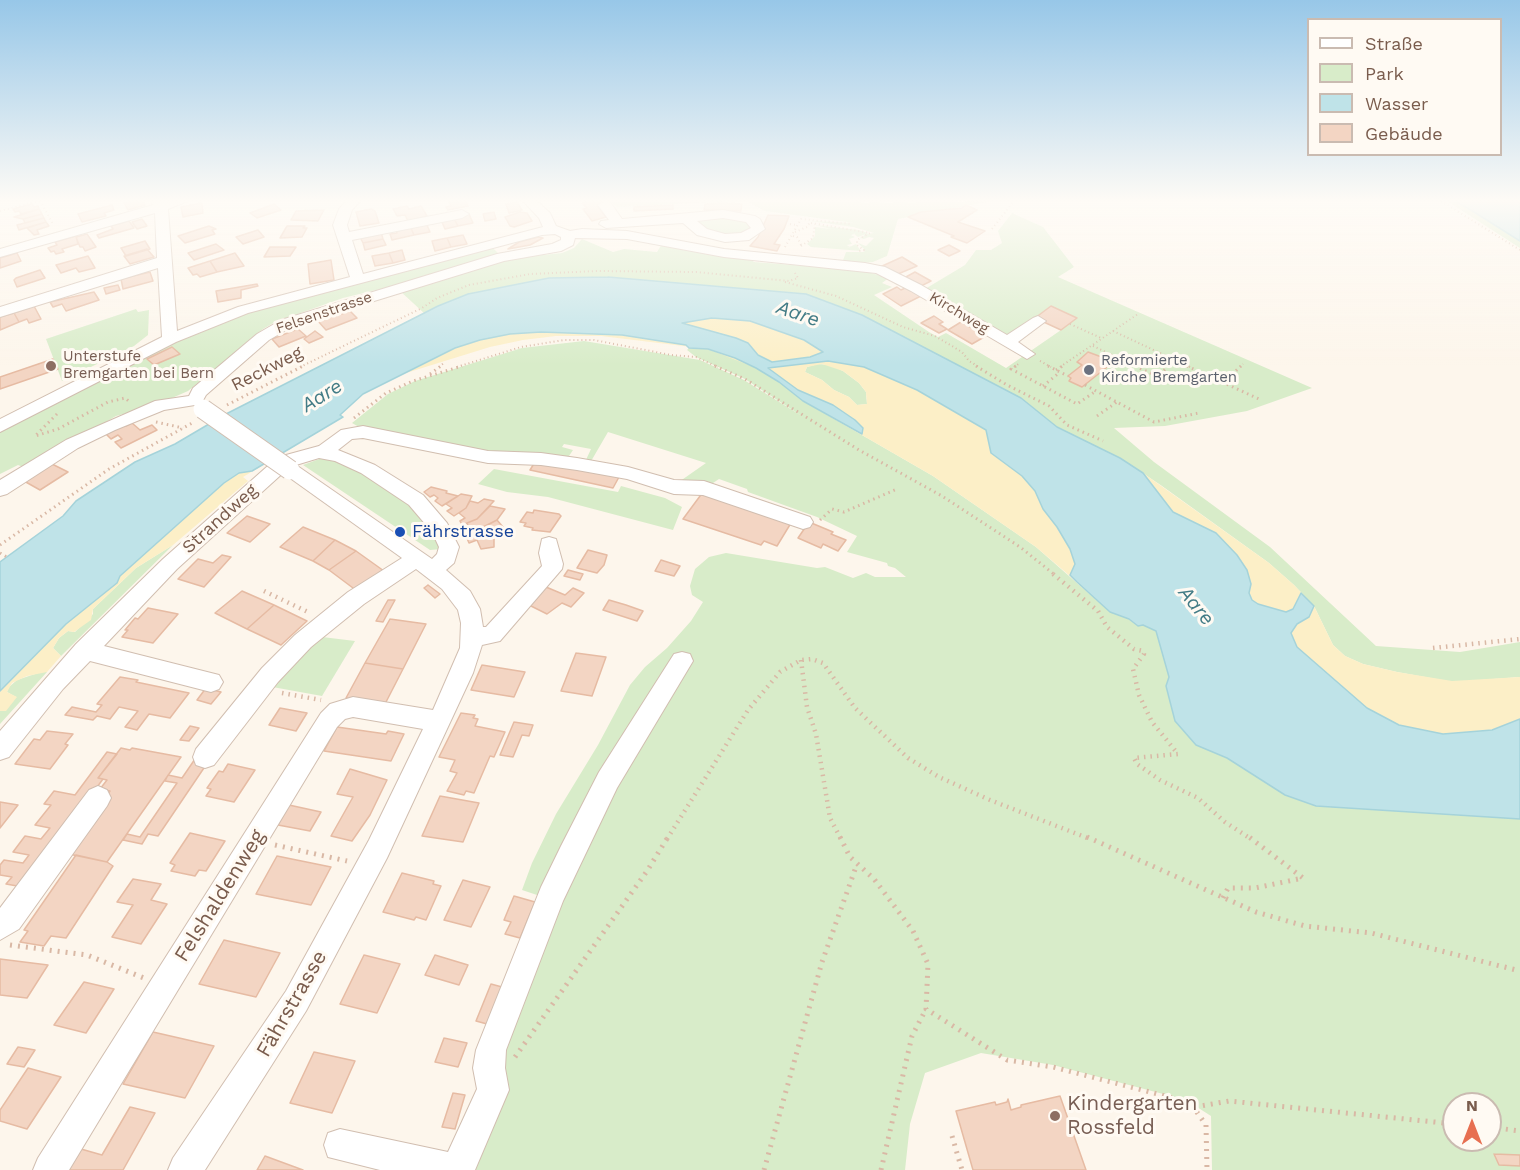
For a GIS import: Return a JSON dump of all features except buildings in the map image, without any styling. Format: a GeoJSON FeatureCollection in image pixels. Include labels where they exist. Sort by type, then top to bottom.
{"type":"FeatureCollection","features":[{"type":"Feature","properties":{"kind":"street"},"geometry":{"type":"LineString","coordinates":[[164,256],[170,339]]}},
{"type":"Feature","properties":{"kind":"street"},"geometry":{"type":"LineString","coordinates":[[350,256],[358,280]]}},
{"type":"Feature","properties":{"kind":"street"},"geometry":{"type":"LineString","coordinates":[[0,426],[170,339],[264,303],[461,256]]}},
{"type":"Feature","properties":{"kind":"street","name":"Felsenstrasse"},"geometry":{"type":"LineString","coordinates":[[199,409],[199,392],[263,337],[287,323],[510,256]]}},
{"type":"Feature","properties":{"kind":"street","name":"Kirchweg"},"geometry":{"type":"LineString","coordinates":[[741,256],[872,268],[916,288],[1029,355]]}},
{"type":"Feature","properties":{"kind":"street"},"geometry":{"type":"LineString","coordinates":[[0,312],[164,261]]}},
{"type":"Feature","properties":{"kind":"street"},"geometry":{"type":"LineString","coordinates":[[1008,342],[1038,321]]}},
{"type":"Feature","properties":{"kind":"street"},"geometry":{"type":"LineString","coordinates":[[0,489],[72,444],[161,405],[199,409]]}},
{"type":"Feature","properties":{"kind":"street","name":"Fährstrasse"},"geometry":{"type":"LineString","coordinates":[[185,1170],[224,1115],[296,1001],[373,857],[439,721],[467,659],[472,637],[472,623],[467,604],[455,590],[425,564],[199,409]]}},
{"type":"Feature","properties":{"kind":"street"},"geometry":{"type":"LineString","coordinates":[[323,452],[347,434],[363,432],[488,457],[541,459],[577,464],[628,473],[674,487],[704,488],[803,522]]}},
{"type":"Feature","properties":{"kind":"street","name":"Strandweg"},"geometry":{"type":"LineString","coordinates":[[0,749],[84,650],[170,564],[277,468],[293,459],[323,452],[349,459],[416,500],[444,533],[449,547],[447,558],[425,564],[326,621],[284,660],[205,757]]}},
{"type":"Feature","properties":{"kind":"street"},"geometry":{"type":"LineString","coordinates":[[472,637],[492,635],[552,569],[554,564],[549,553],[549,544]]}},
{"type":"Feature","properties":{"kind":"street"},"geometry":{"type":"LineString","coordinates":[[84,650],[211,681]]}},
{"type":"Feature","properties":{"kind":"street"},"geometry":{"type":"LineString","coordinates":[[340,1145],[387,1163],[457,1170],[493,1090],[489,1068],[491,1050],[560,876],[608,780],[682,661]]}},
{"type":"Feature","properties":{"kind":"street"},"geometry":{"type":"LineString","coordinates":[[338,711],[353,707],[439,721]]}},
{"type":"Feature","properties":{"kind":"street","name":"Felshaldenweg"},"geometry":{"type":"LineString","coordinates":[[50,1170],[325,724],[338,711]]}},
{"type":"Feature","properties":{"kind":"street"},"geometry":{"type":"LineString","coordinates":[[3,935],[9,919],[98,798]]}},
{"type":"Feature","properties":{"kind":"path","name":"Reckweg"},"geometry":{"type":"LineString","coordinates":[[226,406],[422,308],[437,298],[463,288],[530,274],[633,270],[696,272],[781,281],[836,296],[903,327],[935,336],[962,352],[969,362],[1007,386],[1049,406],[1067,424],[1103,441]]}},
{"type":"Feature","properties":{"kind":"path"},"geometry":{"type":"LineString","coordinates":[[781,281],[798,278],[795,273],[789,272]]}},
{"type":"Feature","properties":{"kind":"path"},"geometry":{"type":"LineString","coordinates":[[1056,370],[1138,314]]}},
{"type":"Feature","properties":{"kind":"path"},"geometry":{"type":"LineString","coordinates":[[392,322],[397,328]]}},
{"type":"Feature","properties":{"kind":"path"},"geometry":{"type":"LineString","coordinates":[[1070,324],[1102,338]]}},
{"type":"Feature","properties":{"kind":"path"},"geometry":{"type":"LineString","coordinates":[[1113,331],[1259,399]]}},
{"type":"Feature","properties":{"kind":"path"},"geometry":{"type":"LineString","coordinates":[[350,421],[386,393],[427,376],[521,347],[574,339],[594,340],[671,355],[696,357],[745,379],[858,450],[942,496],[1020,547],[1098,611],[1107,627],[1134,649],[1143,651],[1144,654],[1133,669],[1139,695],[1152,722],[1178,754],[1134,758],[1137,764],[1160,780],[1198,798],[1225,822],[1241,831],[1303,878],[1255,888],[1228,888],[1223,898]]}},
{"type":"Feature","properties":{"kind":"path"},"geometry":{"type":"LineString","coordinates":[[1092,345],[1157,376],[1176,360]]}},
{"type":"Feature","properties":{"kind":"path"},"geometry":{"type":"LineString","coordinates":[[1068,376],[1029,355],[1011,369],[1077,404],[1096,391]]}},
{"type":"Feature","properties":{"kind":"path"},"geometry":{"type":"LineString","coordinates":[[427,376],[445,362]]}},
{"type":"Feature","properties":{"kind":"path"},"geometry":{"type":"LineString","coordinates":[[1224,382],[1243,364]]}},
{"type":"Feature","properties":{"kind":"path"},"geometry":{"type":"LineString","coordinates":[[1043,386],[1060,372]]}},
{"type":"Feature","properties":{"kind":"path"},"geometry":{"type":"LineString","coordinates":[[1085,385],[1154,422],[1199,413]]}},
{"type":"Feature","properties":{"kind":"path"},"geometry":{"type":"LineString","coordinates":[[54,417],[35,436],[61,428],[108,402],[126,399]]}},
{"type":"Feature","properties":{"kind":"path"},"geometry":{"type":"LineString","coordinates":[[1097,416],[1117,402]]}},
{"type":"Feature","properties":{"kind":"path"},"geometry":{"type":"LineString","coordinates":[[0,545],[109,469],[177,433],[199,409]]}},
{"type":"Feature","properties":{"kind":"path"},"geometry":{"type":"LineString","coordinates":[[803,522],[806,517],[817,522],[832,509],[844,512],[897,489]]}},
{"type":"Feature","properties":{"kind":"path"},"geometry":{"type":"LineString","coordinates":[[0,553],[7,557]]}},
{"type":"Feature","properties":{"kind":"path"},"geometry":{"type":"LineString","coordinates":[[264,591],[326,621]]}},
{"type":"Feature","properties":{"kind":"path"},"geometry":{"type":"LineString","coordinates":[[1433,648],[1520,639]]}},
{"type":"Feature","properties":{"kind":"path"},"geometry":{"type":"LineString","coordinates":[[493,1090],[646,871],[748,710],[780,672],[801,660],[812,659],[823,663],[855,708],[908,758],[939,777],[999,804],[1069,829],[1256,912],[1305,926],[1371,933],[1520,971]]}},
{"type":"Feature","properties":{"kind":"path"},"geometry":{"type":"LineString","coordinates":[[801,660],[807,707],[816,734],[830,818],[839,838],[857,864],[874,879],[917,939],[925,955],[929,972],[926,1009],[912,1036],[881,1170]]}},
{"type":"Feature","properties":{"kind":"path"},"geometry":{"type":"LineString","coordinates":[[257,691],[262,689],[332,702],[338,711]]}},
{"type":"Feature","properties":{"kind":"path"},"geometry":{"type":"LineString","coordinates":[[254,841],[357,863]]}},
{"type":"Feature","properties":{"kind":"path"},"geometry":{"type":"LineString","coordinates":[[764,1170],[822,962],[857,864]]}},
{"type":"Feature","properties":{"kind":"path"},"geometry":{"type":"LineString","coordinates":[[3,935],[104,960],[164,987]]}},
{"type":"Feature","properties":{"kind":"path"},"geometry":{"type":"LineString","coordinates":[[926,1009],[1007,1060],[1053,1066],[1185,1101],[1194,1108],[1206,1125],[1207,1170]]}},
{"type":"Feature","properties":{"kind":"path"},"geometry":{"type":"LineString","coordinates":[[1195,1107],[1229,1101],[1442,1123]]}},
{"type":"Feature","properties":{"kind":"path"},"geometry":{"type":"LineString","coordinates":[[1502,1129],[1520,1131]]}},
{"type":"Feature","properties":{"kind":"path"},"geometry":{"type":"LineString","coordinates":[[952,1136],[962,1170]]}},
{"type":"Feature","properties":{"kind":"green space"},"geometry":{"type":"Polygon","coordinates":[[[464,256],[494,256],[393,286],[343,298],[275,322],[263,329],[188,391],[156,405],[116,416],[26,468],[18,465],[0,474],[0,432],[170,344],[251,312],[464,256]]]}},
{"type":"Feature","properties":{"kind":"green space"},"geometry":{"type":"Polygon","coordinates":[[[536,256],[734,256],[749,258],[754,262],[860,270],[889,278],[882,283],[892,287],[874,295],[938,337],[946,333],[1006,368],[1061,330],[1035,318],[1008,338],[925,289],[965,265],[972,256],[1065,256],[1074,267],[1058,277],[1312,388],[1247,411],[1165,426],[1114,428],[1154,462],[1270,547],[1376,646],[1460,652],[1520,642],[1520,677],[1453,682],[1363,664],[1345,656],[1333,645],[1314,606],[1294,585],[1269,563],[1162,486],[1120,458],[1057,427],[1021,398],[862,315],[806,294],[608,277],[549,278],[468,294],[425,314],[400,291],[503,259],[536,256]]]}},
{"type":"Feature","properties":{"kind":"green space"},"geometry":{"type":"Polygon","coordinates":[[[845,256],[887,256],[873,262],[842,263],[845,256]]]}},
{"type":"Feature","properties":{"kind":"green space"},"geometry":{"type":"Polygon","coordinates":[[[136,309],[138,312],[149,310],[148,335],[134,346],[62,381],[46,339],[136,309]]]}},
{"type":"Feature","properties":{"kind":"green space"},"geometry":{"type":"Polygon","coordinates":[[[584,341],[700,360],[744,380],[805,418],[745,379],[696,357],[687,350],[689,348],[708,349],[734,358],[756,368],[803,401],[933,476],[1036,547],[1110,612],[1129,619],[1138,626],[1143,625],[1156,631],[1170,677],[1196,745],[1227,758],[1285,795],[1316,806],[1520,819],[1520,1170],[1212,1170],[1211,1116],[1186,1100],[1053,1065],[981,1053],[925,1073],[910,1124],[905,1170],[459,1170],[543,897],[522,890],[532,863],[556,814],[598,745],[630,685],[691,621],[703,602],[692,595],[690,586],[695,569],[709,557],[726,553],[817,568],[825,567],[853,578],[866,573],[875,577],[906,577],[895,568],[888,566],[887,563],[847,552],[857,536],[817,517],[719,479],[707,487],[676,484],[706,463],[608,432],[590,463],[585,462],[591,449],[564,444],[562,447],[573,450],[567,459],[514,456],[359,427],[352,423],[388,394],[415,381],[522,348],[584,341]]]}},
{"type":"Feature","properties":{"kind":"green space"},"geometry":{"type":"Polygon","coordinates":[[[818,364],[830,365],[843,371],[859,383],[866,392],[867,404],[857,405],[849,397],[805,372],[807,367],[818,364]]]}},
{"type":"Feature","properties":{"kind":"green space"},"geometry":{"type":"Polygon","coordinates":[[[322,458],[350,465],[401,498],[429,522],[442,549],[430,550],[303,465],[322,458]]]}},
{"type":"Feature","properties":{"kind":"green space"},"geometry":{"type":"Polygon","coordinates":[[[494,469],[618,492],[621,486],[665,498],[682,507],[673,530],[548,497],[507,492],[478,484],[494,469]]]}},
{"type":"Feature","properties":{"kind":"green space"},"geometry":{"type":"Polygon","coordinates":[[[173,545],[61,656],[53,648],[59,638],[68,631],[75,632],[93,614],[93,609],[136,568],[173,545]]]}},
{"type":"Feature","properties":{"kind":"green space"},"geometry":{"type":"Polygon","coordinates":[[[314,636],[355,641],[322,696],[267,686],[314,636]]]}},
{"type":"Feature","properties":{"kind":"green space"},"geometry":{"type":"Polygon","coordinates":[[[47,672],[0,724],[0,711],[16,697],[7,692],[9,687],[17,680],[47,672]]]}},
{"type":"Feature","properties":{"kind":"sand"},"geometry":{"type":"Polygon","coordinates":[[[754,315],[907,382],[984,423],[1028,476],[1074,544],[1077,582],[1036,547],[933,476],[803,401],[756,368],[708,349],[601,336],[556,336],[490,347],[406,373],[455,348],[510,334],[516,325],[754,315]],[[822,364],[807,367],[805,372],[849,397],[857,405],[867,404],[866,392],[859,383],[843,371],[822,364]]]}},
{"type":"Feature","properties":{"kind":"sand"},"geometry":{"type":"Polygon","coordinates":[[[346,411],[340,415],[343,417],[243,477],[248,481],[173,545],[136,568],[93,609],[91,620],[74,632],[68,631],[59,638],[53,648],[61,656],[47,672],[27,676],[12,683],[7,692],[17,697],[6,711],[0,711],[0,677],[204,493],[346,411]]]}},
{"type":"Feature","properties":{"kind":"sand"},"geometry":{"type":"Polygon","coordinates":[[[1143,473],[1269,563],[1294,585],[1314,606],[1333,645],[1345,656],[1363,664],[1397,672],[1452,681],[1520,677],[1520,727],[1443,734],[1399,725],[1367,708],[1340,687],[1332,686],[1252,600],[1165,519],[1143,473]]]}},
{"type":"Feature","properties":{"kind":"water","name":"Aare"},"geometry":{"type":"Polygon","coordinates":[[[608,277],[806,294],[862,315],[1021,398],[1057,427],[1120,458],[1143,473],[1173,512],[1216,533],[1237,555],[1247,570],[1251,584],[1249,593],[1252,600],[1286,612],[1293,609],[1301,593],[1314,606],[1309,617],[1297,624],[1291,633],[1297,647],[1367,708],[1399,725],[1443,734],[1492,730],[1520,719],[1520,819],[1316,806],[1285,795],[1227,758],[1196,745],[1175,721],[1166,686],[1169,677],[1156,631],[1143,625],[1138,626],[1129,619],[1110,612],[1070,575],[1075,564],[1070,549],[1043,509],[1035,491],[1022,476],[991,453],[986,430],[917,390],[864,367],[828,361],[768,368],[798,390],[833,405],[855,420],[863,428],[862,434],[803,401],[756,368],[735,358],[708,349],[689,348],[686,345],[622,335],[541,332],[510,334],[480,340],[455,348],[363,394],[340,415],[343,417],[252,471],[239,473],[224,483],[120,576],[117,583],[66,624],[0,691],[0,562],[63,516],[76,501],[135,462],[175,444],[226,414],[438,306],[468,294],[549,278],[608,277]],[[712,318],[682,323],[748,343],[758,355],[772,362],[810,357],[823,352],[804,340],[750,321],[712,318]]]}},
{"type":"Feature","properties":{"kind":"place","name":"Unterstufe Bremgarten bei Bern"},"geometry":{"type":"Point","coordinates":[51,366]}},
{"type":"Feature","properties":{"kind":"place","name":"Reformierte Kirche Bremgarten"},"geometry":{"type":"Point","coordinates":[1089,370]}},
{"type":"Feature","properties":{"kind":"place","name":"Fährstrasse"},"geometry":{"type":"Point","coordinates":[400,532]}},
{"type":"Feature","properties":{"kind":"place","name":"Kindergarten Rossfeld"},"geometry":{"type":"Point","coordinates":[1055,1116]}}]}
